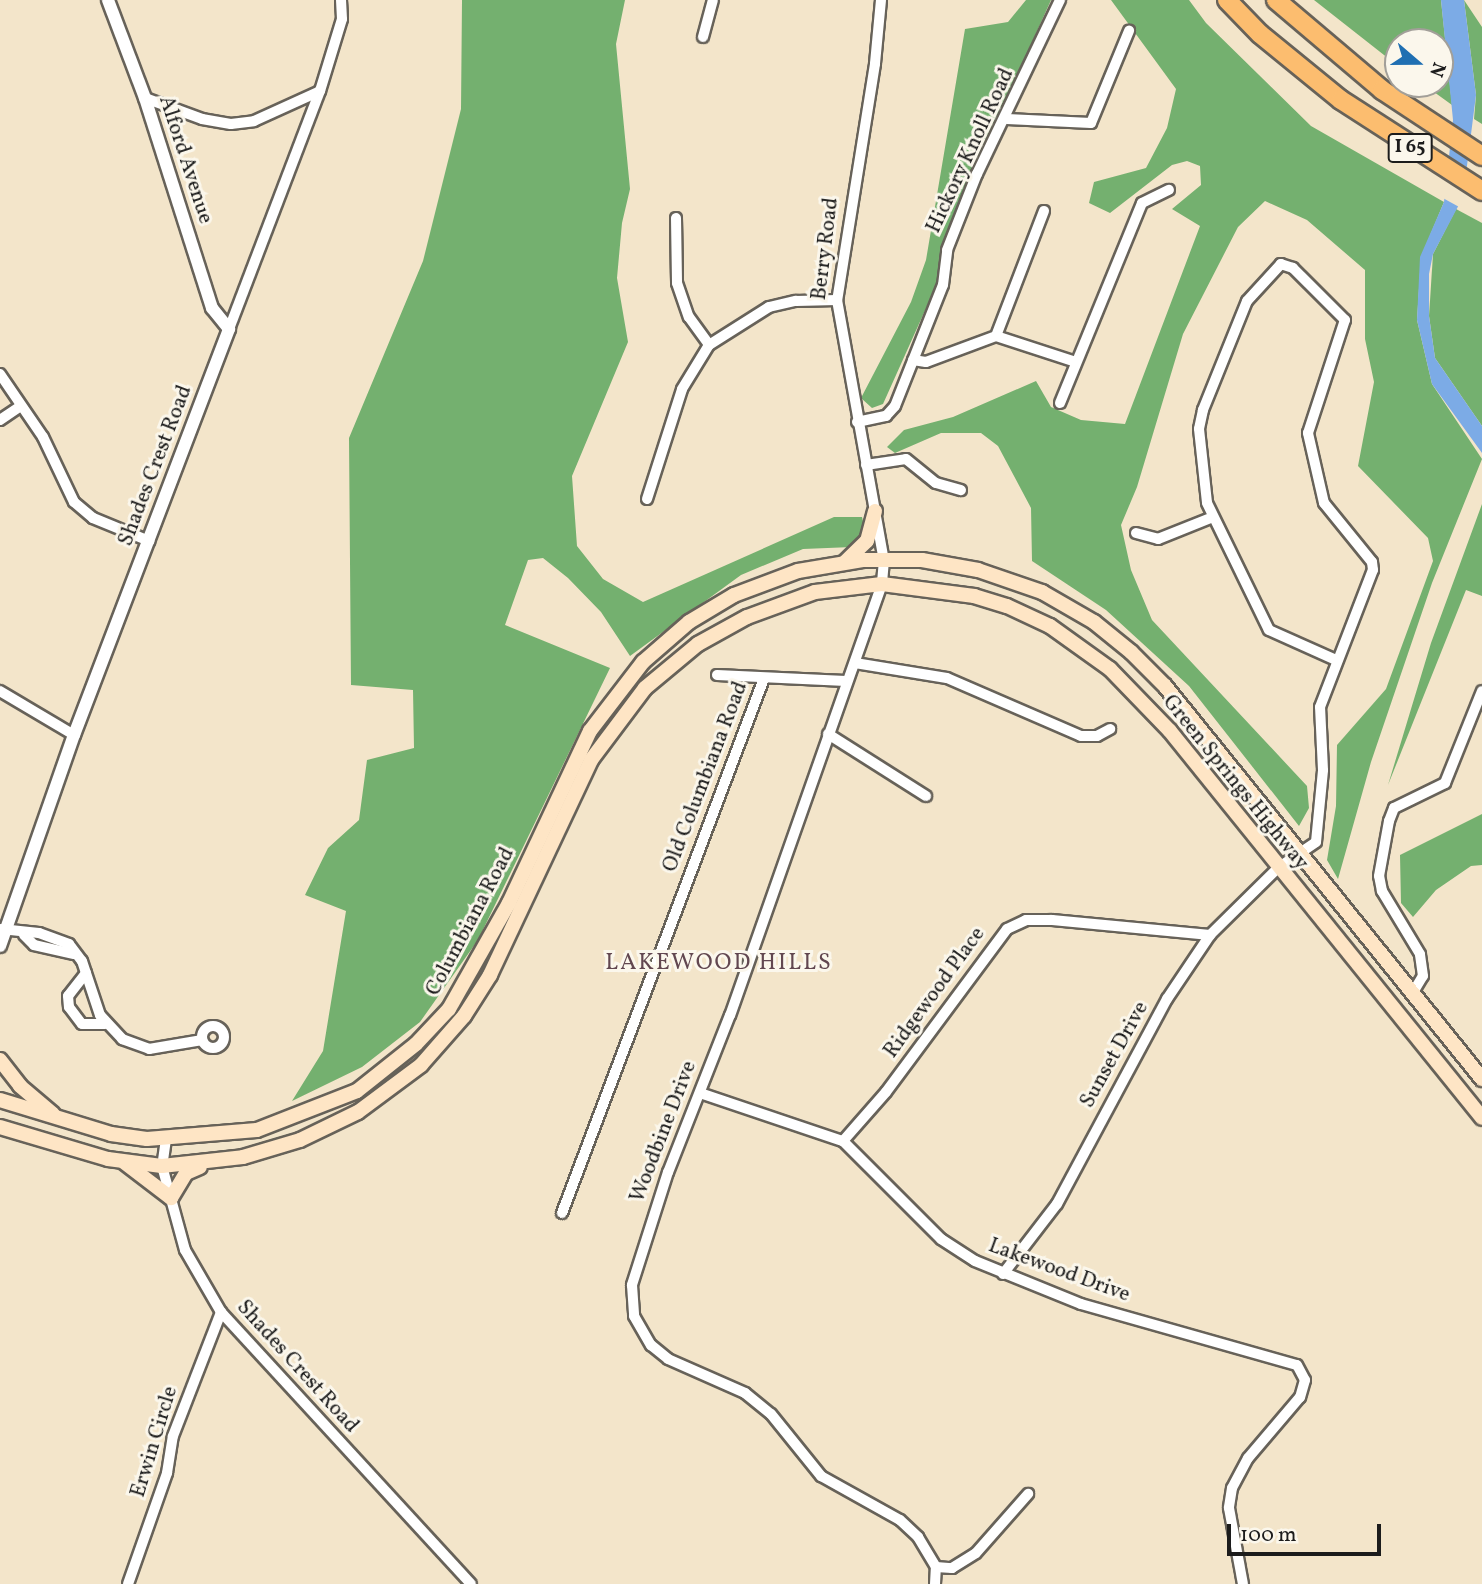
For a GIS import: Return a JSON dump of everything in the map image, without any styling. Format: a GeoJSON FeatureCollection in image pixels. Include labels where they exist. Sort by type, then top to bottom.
{"type":"FeatureCollection","features":[{"type":"Feature","properties":{"kind":"highway","name":"I 65"},"geometry":{"type":"LineString","coordinates":[[1227,0],[1260,34],[1341,100],[1482,191]]}},
{"type":"Feature","properties":{"kind":"highway","name":"I 65"},"geometry":{"type":"LineString","coordinates":[[1276,0],[1345,61],[1421,118],[1482,156]]}},
{"type":"Feature","properties":{"kind":"main road"},"geometry":{"type":"LineString","coordinates":[[845,562],[867,541],[875,511]]}},
{"type":"Feature","properties":{"kind":"main road","name":"Columbiana Road"},"geometry":{"type":"LineString","coordinates":[[0,1100],[111,1133],[166,1139],[215,1137],[287,1122],[357,1091],[416,1044],[449,1009],[479,959],[625,682],[690,622],[756,585],[845,562],[884,560]]}},
{"type":"Feature","properties":{"kind":"main road","name":"Green Springs Highway"},"geometry":{"type":"LineString","coordinates":[[884,560],[922,560],[978,570],[1042,592],[1094,622],[1165,686],[1482,1079]]}},
{"type":"Feature","properties":{"kind":"main road","name":"Columbiana Road"},"geometry":{"type":"LineString","coordinates":[[0,1127],[121,1161],[162,1166],[206,1164],[300,1140],[358,1112],[421,1065],[464,1016],[490,975],[585,757],[645,688],[716,633],[798,597],[882,584]]}},
{"type":"Feature","properties":{"kind":"main road","name":"Green Springs Highway"},"geometry":{"type":"LineString","coordinates":[[882,584],[962,594],[1007,606],[1050,626],[1110,669],[1170,731],[1482,1118]]}},
{"type":"Feature","properties":{"kind":"main road"},"geometry":{"type":"LineString","coordinates":[[0,1059],[20,1086],[60,1119]]}},
{"type":"Feature","properties":{"kind":"main road"},"geometry":{"type":"LineString","coordinates":[[121,1161],[154,1181],[171,1198],[186,1173],[206,1164]]}},
{"type":"Feature","properties":{"kind":"street","name":"Alford Avenue"},"geometry":{"type":"LineString","coordinates":[[108,0],[145,98],[212,308],[229,329]]}},
{"type":"Feature","properties":{"kind":"street","name":"Shades Crest Road"},"geometry":{"type":"LineString","coordinates":[[0,946],[3,929],[74,735],[320,91],[342,19],[341,0]]}},
{"type":"Feature","properties":{"kind":"street"},"geometry":{"type":"LineString","coordinates":[[703,37],[713,0]]}},
{"type":"Feature","properties":{"kind":"street","name":"Berry Road"},"geometry":{"type":"LineString","coordinates":[[881,0],[875,64],[837,300],[884,560],[882,584]]}},
{"type":"Feature","properties":{"kind":"street","name":"Hickory Knoll Road"},"geometry":{"type":"LineString","coordinates":[[857,422],[891,412],[943,285],[947,250],[977,174],[1007,119],[1060,0]]}},
{"type":"Feature","properties":{"kind":"street"},"geometry":{"type":"LineString","coordinates":[[1007,119],[1091,123],[1129,32]]}},
{"type":"Feature","properties":{"kind":"street"},"geometry":{"type":"LineString","coordinates":[[145,98],[202,119],[230,124],[254,121],[320,91]]}},
{"type":"Feature","properties":{"kind":"street"},"geometry":{"type":"LineString","coordinates":[[1060,403],[1142,203],[1169,190]]}},
{"type":"Feature","properties":{"kind":"street"},"geometry":{"type":"LineString","coordinates":[[996,336],[1044,211]]}},
{"type":"Feature","properties":{"kind":"street"},"geometry":{"type":"LineString","coordinates":[[676,218],[677,283],[690,317],[709,345]]}},
{"type":"Feature","properties":{"kind":"street"},"geometry":{"type":"LineString","coordinates":[[1281,264],[1293,268],[1345,320],[1308,433],[1324,503],[1372,562],[1373,570],[1336,660],[1269,630],[1213,517],[1207,503],[1199,429],[1203,410],[1247,301],[1281,264]]}},
{"type":"Feature","properties":{"kind":"street"},"geometry":{"type":"LineString","coordinates":[[648,499],[682,389],[709,345],[769,307],[796,301],[837,300]]}},
{"type":"Feature","properties":{"kind":"street"},"geometry":{"type":"LineString","coordinates":[[913,360],[926,362],[996,336],[1076,362]]}},
{"type":"Feature","properties":{"kind":"street"},"geometry":{"type":"LineString","coordinates":[[0,374],[19,407],[43,437],[74,502],[93,519],[149,541]]}},
{"type":"Feature","properties":{"kind":"street"},"geometry":{"type":"LineString","coordinates":[[0,420],[19,407]]}},
{"type":"Feature","properties":{"kind":"street"},"geometry":{"type":"LineString","coordinates":[[866,465],[906,459],[936,483],[961,490]]}},
{"type":"Feature","properties":{"kind":"street"},"geometry":{"type":"LineString","coordinates":[[1136,533],[1158,539],[1213,517]]}},
{"type":"Feature","properties":{"kind":"street","name":"Woodbine Drive"},"geometry":{"type":"LineString","coordinates":[[882,584],[635,1268],[634,1316],[651,1345],[667,1359],[745,1393],[771,1415],[821,1476],[900,1520],[918,1537],[936,1567]]}},
{"type":"Feature","properties":{"kind":"street","name":"Sunset Drive"},"geometry":{"type":"LineString","coordinates":[[1003,1274],[1057,1204],[1154,1023],[1210,935],[1278,868],[1316,842],[1323,770],[1320,707],[1336,660]]}},
{"type":"Feature","properties":{"kind":"street"},"geometry":{"type":"LineString","coordinates":[[855,663],[947,678],[1081,736],[1097,736],[1110,729]]}},
{"type":"Feature","properties":{"kind":"street"},"geometry":{"type":"LineString","coordinates":[[717,675],[763,681]]}},
{"type":"Feature","properties":{"kind":"street","name":"Old Columbiana Road"},"geometry":{"type":"LineString","coordinates":[[562,1213],[763,681],[846,681]]}},
{"type":"Feature","properties":{"kind":"street"},"geometry":{"type":"LineString","coordinates":[[0,691],[74,735]]}},
{"type":"Feature","properties":{"kind":"street"},"geometry":{"type":"LineString","coordinates":[[1412,994],[1423,975],[1420,954],[1382,891],[1379,876],[1389,821],[1394,808],[1445,783],[1482,691]]}},
{"type":"Feature","properties":{"kind":"street"},"geometry":{"type":"LineString","coordinates":[[828,734],[926,796]]}},
{"type":"Feature","properties":{"kind":"street","name":"Ridgewood Place"},"geometry":{"type":"LineString","coordinates":[[843,1141],[886,1092],[1006,929],[1026,920],[1052,920],[1210,935]]}},
{"type":"Feature","properties":{"kind":"street"},"geometry":{"type":"LineString","coordinates":[[3,929],[24,935],[38,933],[69,944],[86,973],[106,1024],[122,1039],[149,1049],[202,1040]]}},
{"type":"Feature","properties":{"kind":"street"},"geometry":{"type":"LineString","coordinates":[[86,973],[68,996],[69,1007],[82,1024],[106,1024]]}},
{"type":"Feature","properties":{"kind":"street","name":"Lakewood Drive"},"geometry":{"type":"LineString","coordinates":[[700,1093],[843,1141],[941,1239],[1003,1274],[1081,1304],[1297,1365],[1306,1380],[1300,1397],[1248,1458],[1232,1489],[1229,1508],[1243,1584]]}},
{"type":"Feature","properties":{"kind":"street","name":"Shades Crest Road"},"geometry":{"type":"LineString","coordinates":[[166,1139],[162,1166],[185,1250],[221,1312],[471,1584]]}},
{"type":"Feature","properties":{"kind":"street","name":"Erwin Circle"},"geometry":{"type":"LineString","coordinates":[[128,1584],[167,1473],[173,1436],[221,1312]]}},
{"type":"Feature","properties":{"kind":"street"},"geometry":{"type":"LineString","coordinates":[[935,1584],[936,1567],[952,1568],[976,1553],[1028,1494]]}},
{"type":"Feature","properties":{"kind":"green space"},"geometry":{"type":"Polygon","coordinates":[[[462,0],[625,0],[616,44],[630,189],[622,223],[617,278],[628,342],[572,476],[577,546],[603,579],[643,602],[834,517],[862,517],[865,529],[852,547],[803,549],[741,575],[630,656],[601,612],[568,578],[543,558],[528,560],[505,625],[610,668],[478,940],[420,1022],[362,1067],[292,1101],[323,1051],[346,911],[305,895],[328,848],[359,820],[367,760],[414,748],[413,690],[351,685],[349,438],[423,261],[461,109],[462,0]]]}},
{"type":"Feature","properties":{"kind":"green space"},"geometry":{"type":"Polygon","coordinates":[[[1026,0],[1051,0],[950,225],[936,286],[883,404],[872,408],[861,398],[911,302],[926,260],[965,29],[1008,22],[1026,0]]]}},
{"type":"Feature","properties":{"kind":"green space"},"geometry":{"type":"Polygon","coordinates":[[[1111,0],[1189,0],[1206,23],[1311,126],[1444,202],[1421,257],[1417,320],[1432,384],[1482,459],[1432,583],[1371,762],[1338,879],[1327,860],[1336,806],[1337,745],[1386,689],[1433,561],[1428,538],[1358,466],[1374,382],[1365,339],[1365,270],[1307,220],[1265,201],[1238,227],[1183,334],[1137,487],[1121,525],[1131,570],[1152,620],[1307,786],[1309,808],[1299,826],[1189,686],[1106,610],[1032,561],[1031,508],[998,446],[981,433],[941,433],[895,453],[887,447],[904,430],[953,417],[1036,381],[1051,407],[1081,420],[1125,424],[1200,226],[1172,209],[1201,185],[1200,166],[1187,161],[1172,165],[1110,213],[1089,203],[1094,182],[1146,168],[1167,128],[1176,89],[1111,0]]]}},
{"type":"Feature","properties":{"kind":"green space"},"geometry":{"type":"Polygon","coordinates":[[[1314,0],[1441,0],[1444,28],[1384,28],[1384,55],[1314,0]]]}},
{"type":"Feature","properties":{"kind":"green space"},"geometry":{"type":"Polygon","coordinates":[[[1464,0],[1482,27],[1482,124],[1474,119],[1476,95],[1464,0]]]}},
{"type":"Feature","properties":{"kind":"green space"},"geometry":{"type":"Polygon","coordinates":[[[1442,98],[1451,98],[1452,105],[1442,98]]]}},
{"type":"Feature","properties":{"kind":"green space"},"geometry":{"type":"Polygon","coordinates":[[[1456,209],[1482,223],[1482,426],[1435,358],[1429,316],[1433,254],[1456,209]]]}},
{"type":"Feature","properties":{"kind":"green space"},"geometry":{"type":"Polygon","coordinates":[[[1482,504],[1482,596],[1466,590],[1388,785],[1431,643],[1482,504]]]}},
{"type":"Feature","properties":{"kind":"green space"},"geometry":{"type":"Polygon","coordinates":[[[1482,814],[1482,865],[1471,866],[1436,890],[1413,917],[1401,903],[1400,855],[1482,814]]]}},
{"type":"Feature","properties":{"kind":"water"},"geometry":{"type":"Polygon","coordinates":[[[1441,0],[1464,0],[1476,95],[1463,197],[1433,254],[1429,274],[1429,316],[1435,358],[1482,426],[1482,453],[1432,384],[1417,320],[1420,257],[1444,202],[1453,120],[1451,98],[1454,98],[1454,28],[1444,28],[1441,0]]]}},
{"type":"Feature","properties":{"kind":"pier"},"geometry":{"type":"Polygon","coordinates":[[[1446,155],[1470,169],[1461,208],[1441,197],[1446,155]]]}},
{"type":"Feature","properties":{"kind":"district","name":"LAKEWOOD HILLS"},"geometry":{"type":"Point","coordinates":[719,963]}}]}
